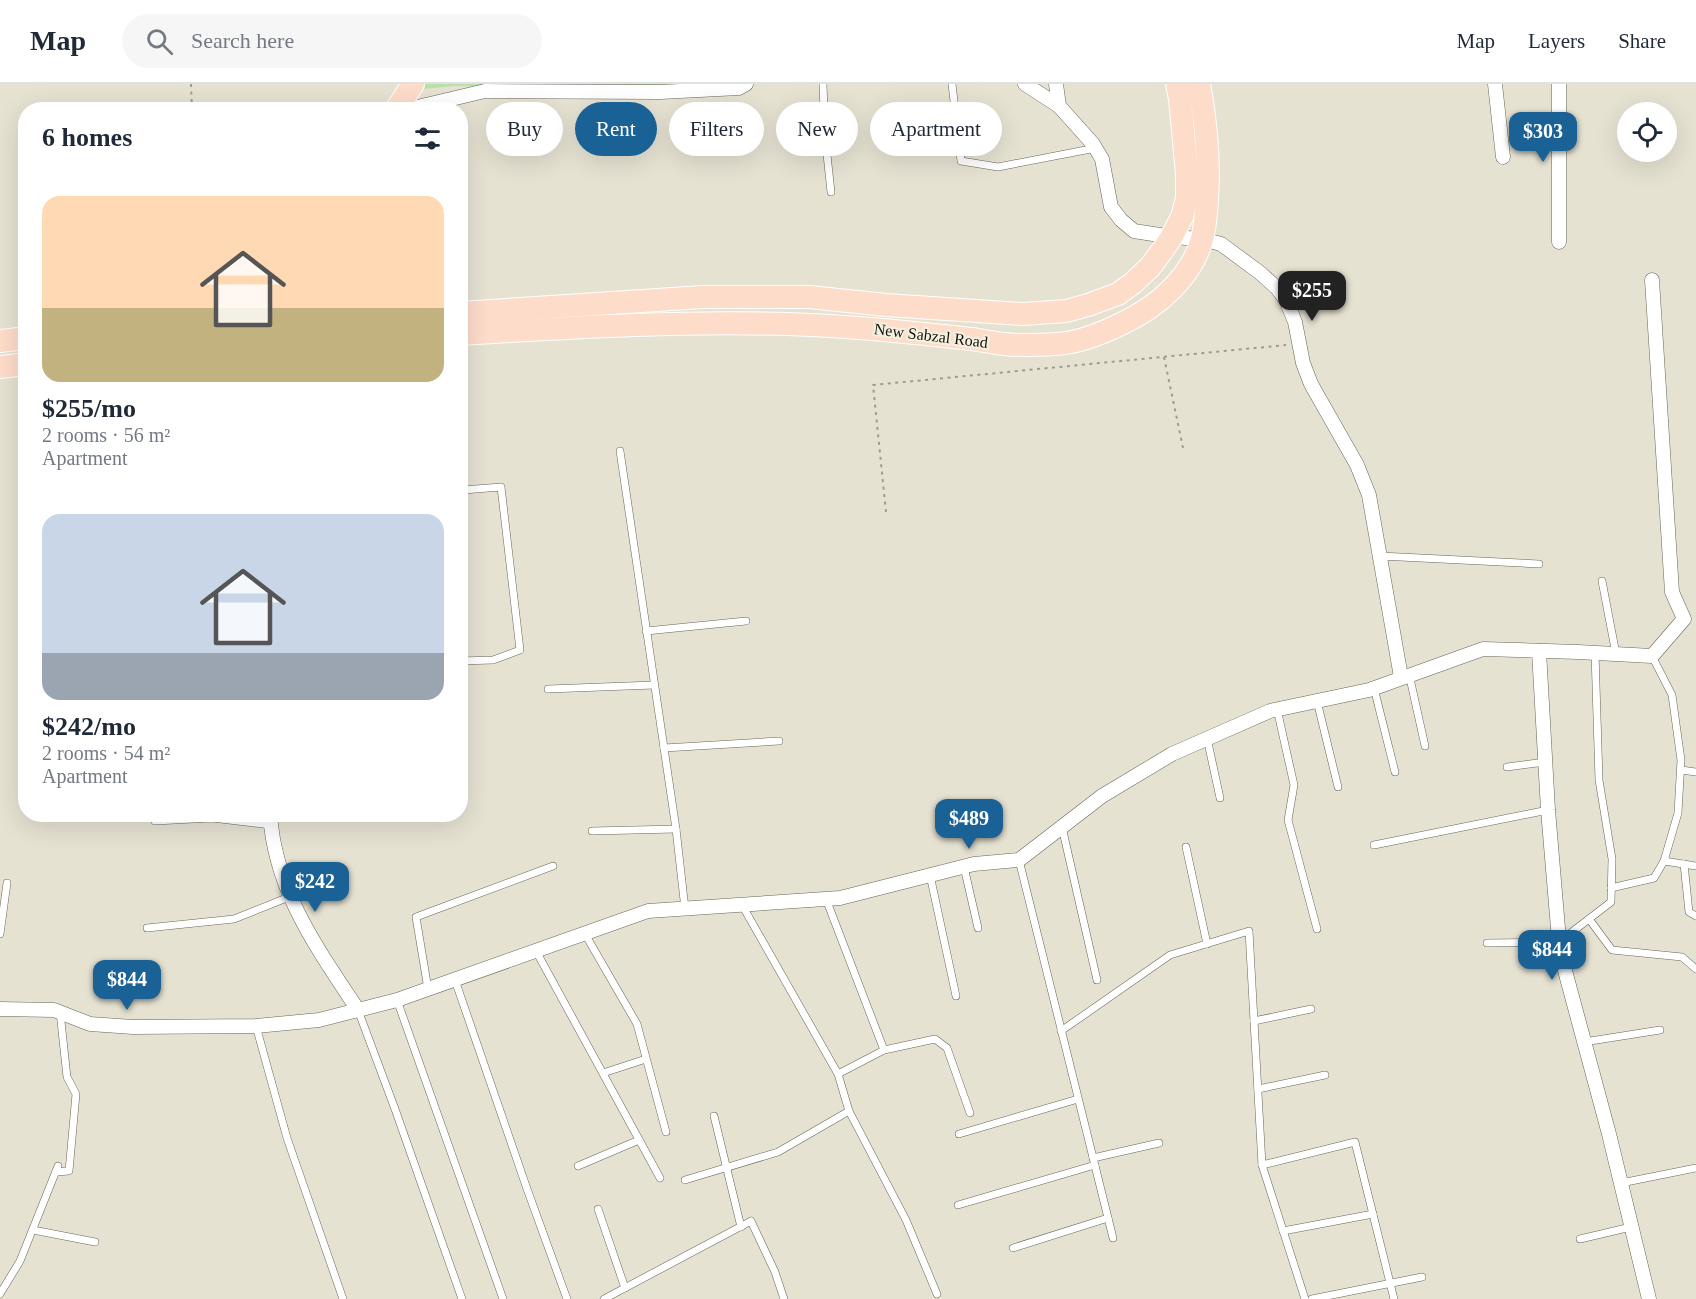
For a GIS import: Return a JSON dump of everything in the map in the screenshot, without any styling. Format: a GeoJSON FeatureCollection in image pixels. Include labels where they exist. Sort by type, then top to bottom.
{"type":"FeatureCollection","features":[{"type":"Feature","properties":{"kind":"main road"},"geometry":{"type":"LineString","coordinates":[[401,102],[413,84]]}},
{"type":"Feature","properties":{"kind":"main road","name":"New Sabzal Road"},"geometry":{"type":"LineString","coordinates":[[468,312],[703,297],[809,297],[886,305],[1023,314],[1066,310],[1088,305],[1118,294],[1133,284],[1150,267],[1172,237],[1182,217],[1187,198],[1187,174],[1177,84]]}},
{"type":"Feature","properties":{"kind":"main road","name":"New Sabzal Road"},"geometry":{"type":"LineString","coordinates":[[468,334],[746,322],[859,327],[1002,344],[1059,344],[1082,339],[1113,328],[1153,307],[1179,281],[1194,258],[1202,239],[1207,205],[1208,144],[1200,84]]}},
{"type":"Feature","properties":{"kind":"main road"},"geometry":{"type":"LineString","coordinates":[[0,341],[18,339]]}},
{"type":"Feature","properties":{"kind":"main road"},"geometry":{"type":"LineString","coordinates":[[0,367],[18,365]]}},
{"type":"Feature","properties":{"kind":"street"},"geometry":{"type":"LineString","coordinates":[[439,102],[485,91],[660,92],[739,88],[746,84]]}},
{"type":"Feature","properties":{"kind":"street"},"geometry":{"type":"LineString","coordinates":[[1025,84],[1059,106],[1096,148],[1102,159],[1111,207],[1134,231],[1202,239],[1221,244],[1259,272],[1277,288],[1286,300],[1295,322],[1303,363],[1311,384],[1357,465],[1369,495],[1405,676]]}},
{"type":"Feature","properties":{"kind":"street"},"geometry":{"type":"LineString","coordinates":[[1056,84],[1059,106]]}},
{"type":"Feature","properties":{"kind":"street"},"geometry":{"type":"LineString","coordinates":[[1496,84],[1503,157]]}},
{"type":"Feature","properties":{"kind":"street"},"geometry":{"type":"LineString","coordinates":[[1558,84],[1559,242]]}},
{"type":"Feature","properties":{"kind":"street"},"geometry":{"type":"LineString","coordinates":[[0,1009],[54,1010],[90,1024],[133,1027],[256,1026],[319,1020],[397,1000],[648,911],[840,898],[964,867],[1019,860],[1102,796],[1172,754],[1207,738],[1270,711],[1374,688],[1482,649],[1652,656],[1690,620],[1672,592],[1652,280]]}},
{"type":"Feature","properties":{"kind":"street"},"geometry":{"type":"LineString","coordinates":[[1539,651],[1548,810],[1560,952],[1621,1183],[1648,1299]]}},
{"type":"Feature","properties":{"kind":"street"},"geometry":{"type":"LineString","coordinates":[[271,822],[277,862],[290,897],[310,939],[358,1010]]}},
{"type":"Feature","properties":{"kind":"lane"},"geometry":{"type":"LineString","coordinates":[[823,84],[825,136],[831,192]]}},
{"type":"Feature","properties":{"kind":"lane"},"geometry":{"type":"LineString","coordinates":[[952,84],[961,161],[998,167],[1096,148]]}},
{"type":"Feature","properties":{"kind":"lane"},"geometry":{"type":"LineString","coordinates":[[620,451],[676,829],[685,909]]}},
{"type":"Feature","properties":{"kind":"lane"},"geometry":{"type":"LineString","coordinates":[[468,490],[501,487],[520,650],[493,660],[468,661]]}},
{"type":"Feature","properties":{"kind":"lane"},"geometry":{"type":"LineString","coordinates":[[1380,556],[1539,564]]}},
{"type":"Feature","properties":{"kind":"lane"},"geometry":{"type":"LineString","coordinates":[[1602,581],[1616,654]]}},
{"type":"Feature","properties":{"kind":"lane"},"geometry":{"type":"LineString","coordinates":[[646,631],[746,621]]}},
{"type":"Feature","properties":{"kind":"lane"},"geometry":{"type":"LineString","coordinates":[[1487,943],[1559,942],[1611,902],[1612,859],[1599,780],[1595,653]]}},
{"type":"Feature","properties":{"kind":"lane"},"geometry":{"type":"LineString","coordinates":[[1611,888],[1654,878],[1664,861],[1678,813],[1681,760],[1672,695],[1652,656]]}},
{"type":"Feature","properties":{"kind":"lane"},"geometry":{"type":"LineString","coordinates":[[1405,676],[1425,746]]}},
{"type":"Feature","properties":{"kind":"lane"},"geometry":{"type":"LineString","coordinates":[[548,689],[654,685]]}},
{"type":"Feature","properties":{"kind":"lane"},"geometry":{"type":"LineString","coordinates":[[1374,688],[1395,772]]}},
{"type":"Feature","properties":{"kind":"lane"},"geometry":{"type":"LineString","coordinates":[[1317,701],[1338,788]]}},
{"type":"Feature","properties":{"kind":"lane"},"geometry":{"type":"LineString","coordinates":[[1277,710],[1294,785],[1288,820],[1317,929]]}},
{"type":"Feature","properties":{"kind":"lane"},"geometry":{"type":"LineString","coordinates":[[1207,738],[1220,798]]}},
{"type":"Feature","properties":{"kind":"lane"},"geometry":{"type":"LineString","coordinates":[[664,748],[779,741]]}},
{"type":"Feature","properties":{"kind":"lane"},"geometry":{"type":"LineString","coordinates":[[1507,767],[1545,762]]}},
{"type":"Feature","properties":{"kind":"lane"},"geometry":{"type":"LineString","coordinates":[[1681,770],[1696,772]]}},
{"type":"Feature","properties":{"kind":"lane"},"geometry":{"type":"LineString","coordinates":[[1374,845],[1548,810]]}},
{"type":"Feature","properties":{"kind":"lane"},"geometry":{"type":"LineString","coordinates":[[1062,827],[1097,980]]}},
{"type":"Feature","properties":{"kind":"lane"},"geometry":{"type":"LineString","coordinates":[[592,831],[676,829]]}},
{"type":"Feature","properties":{"kind":"lane"},"geometry":{"type":"LineString","coordinates":[[1186,847],[1207,944]]}},
{"type":"Feature","properties":{"kind":"lane"},"geometry":{"type":"LineString","coordinates":[[1019,860],[1113,1239]]}},
{"type":"Feature","properties":{"kind":"lane"},"geometry":{"type":"LineString","coordinates":[[1664,861],[1696,866]]}},
{"type":"Feature","properties":{"kind":"lane"},"geometry":{"type":"LineString","coordinates":[[1684,864],[1689,912],[1696,916]]}},
{"type":"Feature","properties":{"kind":"lane"},"geometry":{"type":"LineString","coordinates":[[428,989],[416,917],[553,866]]}},
{"type":"Feature","properties":{"kind":"lane"},"geometry":{"type":"LineString","coordinates":[[964,867],[978,928]]}},
{"type":"Feature","properties":{"kind":"lane"},"geometry":{"type":"LineString","coordinates":[[930,875],[956,996]]}},
{"type":"Feature","properties":{"kind":"lane"},"geometry":{"type":"LineString","coordinates":[[0,934],[7,883]]}},
{"type":"Feature","properties":{"kind":"lane"},"geometry":{"type":"LineString","coordinates":[[147,928],[234,919],[290,897]]}},
{"type":"Feature","properties":{"kind":"lane"},"geometry":{"type":"LineString","coordinates":[[826,899],[884,1050]]}},
{"type":"Feature","properties":{"kind":"lane"},"geometry":{"type":"LineString","coordinates":[[742,905],[838,1074],[849,1111],[906,1220],[937,1294]]}},
{"type":"Feature","properties":{"kind":"lane"},"geometry":{"type":"LineString","coordinates":[[1589,919],[1612,950],[1682,957],[1696,969]]}},
{"type":"Feature","properties":{"kind":"lane"},"geometry":{"type":"LineString","coordinates":[[1061,1030],[1170,955],[1249,931],[1262,1165],[1305,1299]]}},
{"type":"Feature","properties":{"kind":"lane"},"geometry":{"type":"LineString","coordinates":[[585,934],[637,1024],[666,1132]]}},
{"type":"Feature","properties":{"kind":"lane"},"geometry":{"type":"LineString","coordinates":[[536,951],[660,1178]]}},
{"type":"Feature","properties":{"kind":"lane"},"geometry":{"type":"LineString","coordinates":[[455,980],[567,1299]]}},
{"type":"Feature","properties":{"kind":"lane"},"geometry":{"type":"LineString","coordinates":[[397,1000],[503,1299]]}},
{"type":"Feature","properties":{"kind":"lane"},"geometry":{"type":"LineString","coordinates":[[1254,1020],[1311,1009]]}},
{"type":"Feature","properties":{"kind":"lane"},"geometry":{"type":"LineString","coordinates":[[358,1010],[462,1299]]}},
{"type":"Feature","properties":{"kind":"lane"},"geometry":{"type":"LineString","coordinates":[[0,1294],[20,1262],[57,1169],[69,1171],[76,1094],[67,1077],[60,1012]]}},
{"type":"Feature","properties":{"kind":"lane"},"geometry":{"type":"LineString","coordinates":[[256,1026],[287,1138],[343,1299]]}},
{"type":"Feature","properties":{"kind":"lane"},"geometry":{"type":"LineString","coordinates":[[1584,1042],[1660,1030]]}},
{"type":"Feature","properties":{"kind":"lane"},"geometry":{"type":"LineString","coordinates":[[838,1074],[884,1050],[935,1039],[947,1048],[970,1113]]}},
{"type":"Feature","properties":{"kind":"lane"},"geometry":{"type":"LineString","coordinates":[[603,1073],[646,1059]]}},
{"type":"Feature","properties":{"kind":"lane"},"geometry":{"type":"LineString","coordinates":[[1258,1089],[1325,1075]]}},
{"type":"Feature","properties":{"kind":"lane"},"geometry":{"type":"LineString","coordinates":[[959,1134],[1078,1099]]}},
{"type":"Feature","properties":{"kind":"lane"},"geometry":{"type":"LineString","coordinates":[[685,1180],[778,1152],[849,1111]]}},
{"type":"Feature","properties":{"kind":"lane"},"geometry":{"type":"LineString","coordinates":[[714,1116],[741,1227]]}},
{"type":"Feature","properties":{"kind":"lane"},"geometry":{"type":"LineString","coordinates":[[578,1166],[639,1140]]}},
{"type":"Feature","properties":{"kind":"lane"},"geometry":{"type":"LineString","coordinates":[[1262,1165],[1355,1142],[1394,1299]]}},
{"type":"Feature","properties":{"kind":"lane"},"geometry":{"type":"LineString","coordinates":[[958,1205],[1159,1143]]}},
{"type":"Feature","properties":{"kind":"lane"},"geometry":{"type":"LineString","coordinates":[[1621,1183],[1696,1168]]}},
{"type":"Feature","properties":{"kind":"lane"},"geometry":{"type":"LineString","coordinates":[[598,1209],[625,1288]]}},
{"type":"Feature","properties":{"kind":"lane"},"geometry":{"type":"LineString","coordinates":[[1283,1231],[1373,1214]]}},
{"type":"Feature","properties":{"kind":"lane"},"geometry":{"type":"LineString","coordinates":[[1013,1248],[1108,1218]]}},
{"type":"Feature","properties":{"kind":"lane"},"geometry":{"type":"LineString","coordinates":[[604,1299],[751,1221],[775,1272],[784,1299]]}},
{"type":"Feature","properties":{"kind":"lane"},"geometry":{"type":"LineString","coordinates":[[1580,1239],[1631,1227]]}},
{"type":"Feature","properties":{"kind":"lane"},"geometry":{"type":"LineString","coordinates":[[33,1230],[95,1242]]}},
{"type":"Feature","properties":{"kind":"lane"},"geometry":{"type":"LineString","coordinates":[[1312,1299],[1422,1277]]}},
{"type":"Feature","properties":{"kind":"path"},"geometry":{"type":"LineString","coordinates":[[191,84],[192,102]]}},
{"type":"Feature","properties":{"kind":"path"},"geometry":{"type":"LineString","coordinates":[[886,512],[873,385],[1300,344]]}},
{"type":"Feature","properties":{"kind":"path"},"geometry":{"type":"LineString","coordinates":[[1164,357],[1183,448]]}},
{"type":"Feature","properties":{"kind":"green space"},"geometry":{"type":"Polygon","coordinates":[[[415,84],[732,84],[572,87],[454,86],[412,90],[415,84]]]}}]}
